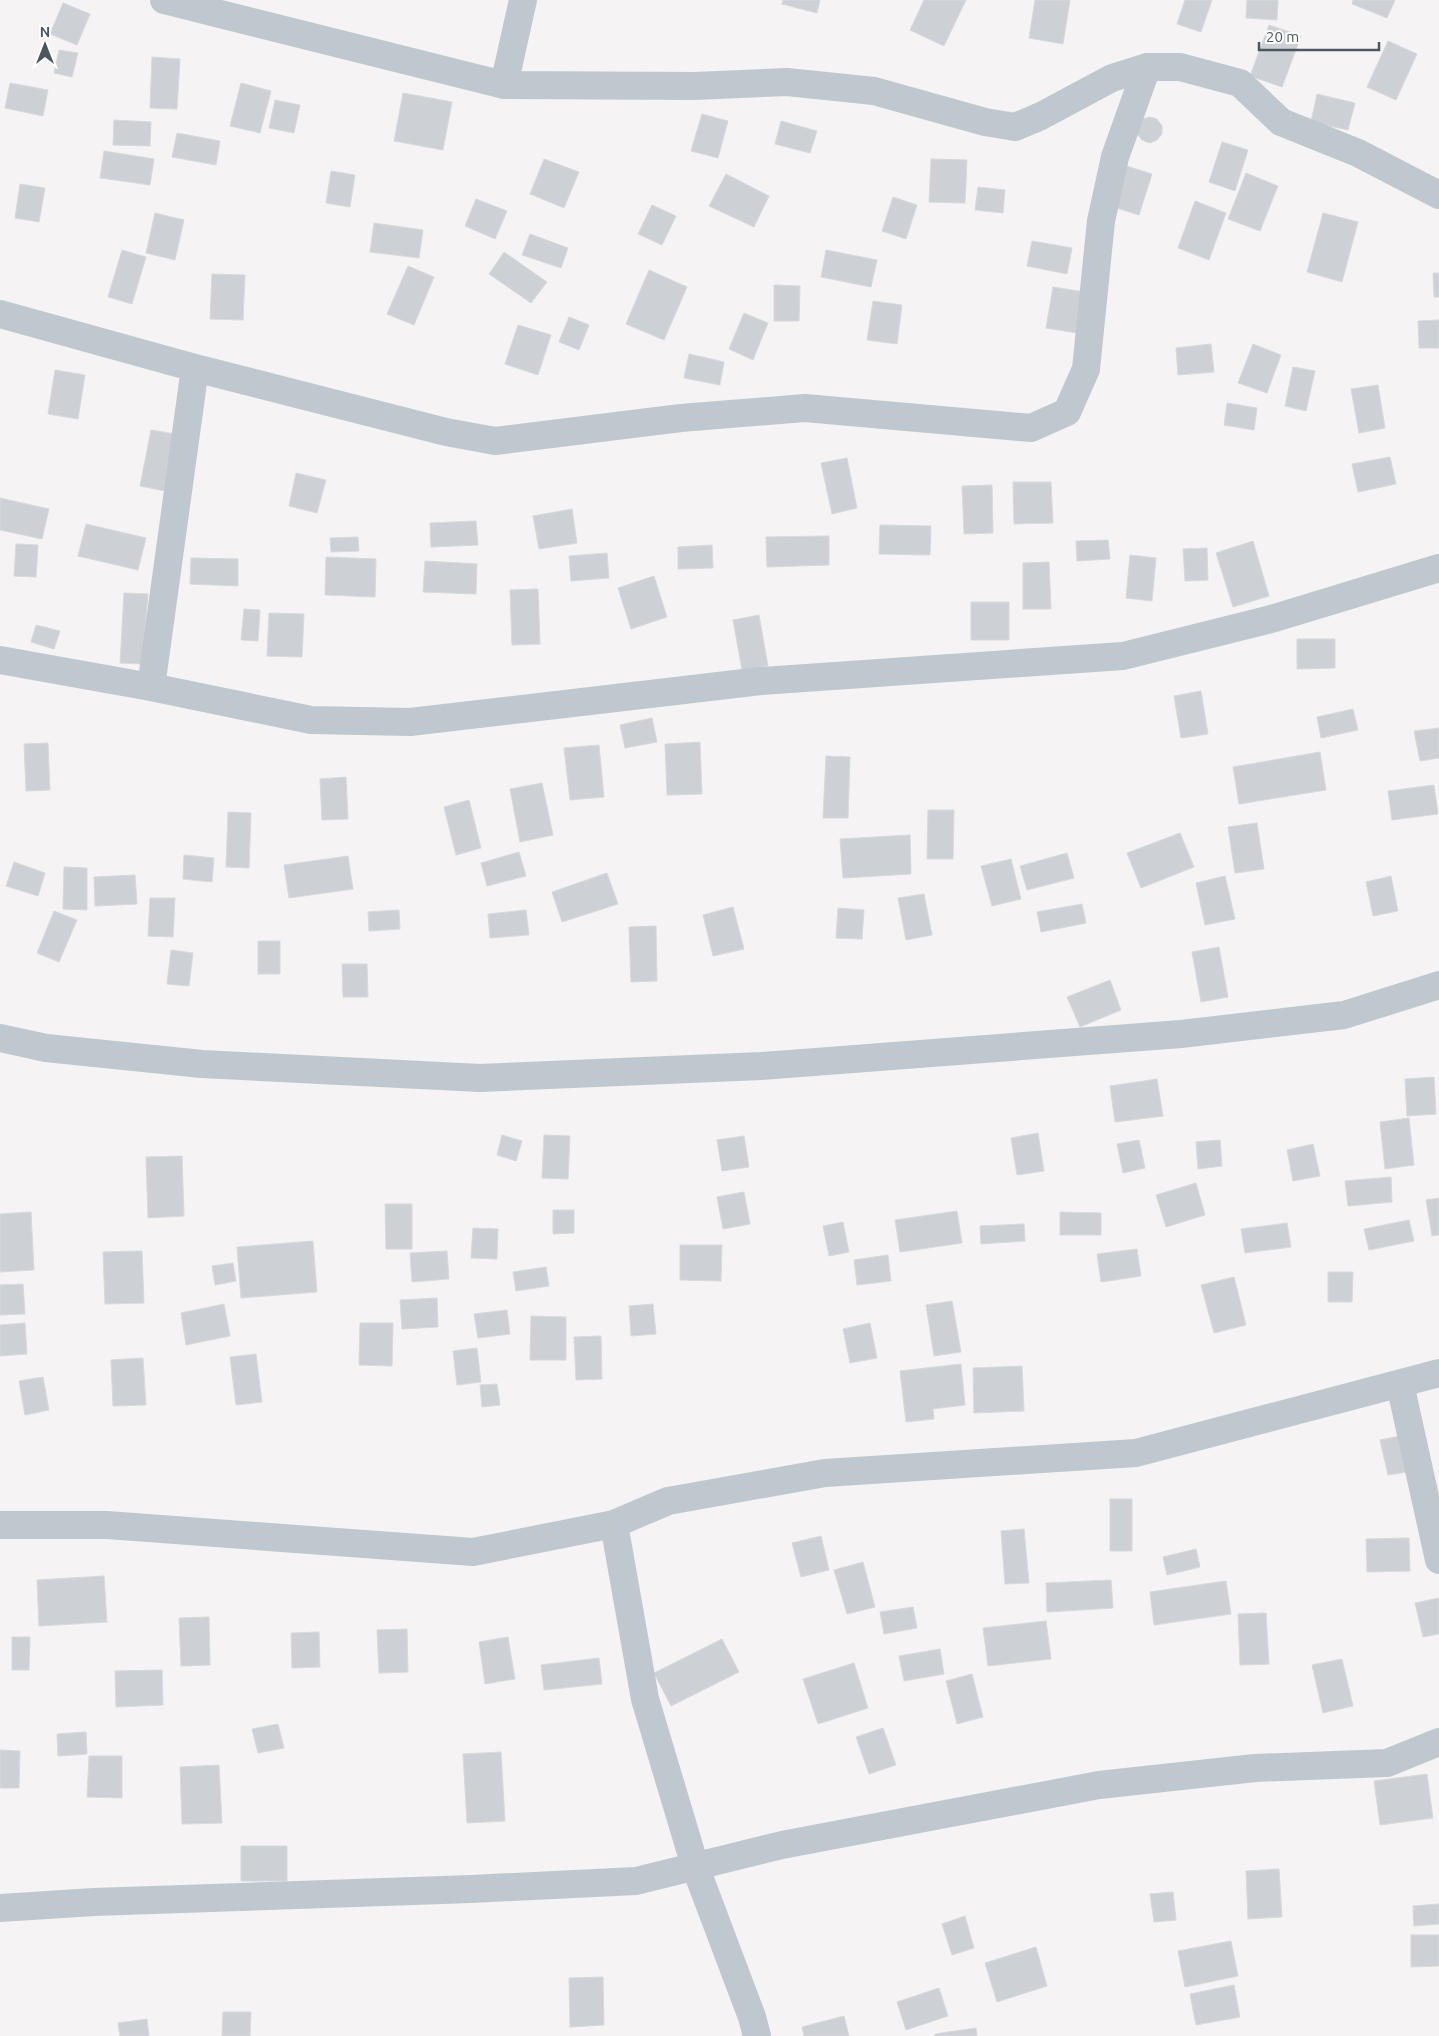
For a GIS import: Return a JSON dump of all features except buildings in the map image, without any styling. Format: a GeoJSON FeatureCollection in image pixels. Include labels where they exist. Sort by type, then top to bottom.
{"type":"FeatureCollection","features":[{"type":"Feature","properties":{"kind":"street"},"geometry":{"type":"LineString","coordinates":[[164,0],[504,85],[695,86],[786,82],[874,91],[985,122],[1015,127],[1041,116],[1112,78],[1147,67],[1180,67],[1240,82],[1281,122],[1358,153],[1439,195]]}},
{"type":"Feature","properties":{"kind":"street"},"geometry":{"type":"LineString","coordinates":[[504,85],[524,0]]}},
{"type":"Feature","properties":{"kind":"street"},"geometry":{"type":"LineString","coordinates":[[0,314],[196,368],[446,432],[494,441],[681,418],[805,408],[1031,428],[1067,412],[1086,369],[1100,221],[1115,157],[1147,67]]}},
{"type":"Feature","properties":{"kind":"street"},"geometry":{"type":"LineString","coordinates":[[152,687],[196,368]]}},
{"type":"Feature","properties":{"kind":"street"},"geometry":{"type":"LineString","coordinates":[[0,660],[152,687],[311,720],[410,722],[761,682],[1123,656],[1271,619],[1439,568]]}},
{"type":"Feature","properties":{"kind":"street"},"geometry":{"type":"LineString","coordinates":[[0,1038],[46,1048],[202,1064],[480,1078],[761,1066],[1181,1034],[1344,1015],[1439,985]]}},
{"type":"Feature","properties":{"kind":"street"},"geometry":{"type":"LineString","coordinates":[[0,1525],[107,1525],[473,1552],[614,1524],[668,1501],[825,1473],[1136,1453],[1439,1373]]}},
{"type":"Feature","properties":{"kind":"street"},"geometry":{"type":"LineString","coordinates":[[1400,1384],[1439,1560]]}},
{"type":"Feature","properties":{"kind":"street"},"geometry":{"type":"LineString","coordinates":[[614,1524],[645,1700],[695,1866],[757,2036]]}},
{"type":"Feature","properties":{"kind":"street"},"geometry":{"type":"LineString","coordinates":[[0,1908],[94,1902],[471,1889],[636,1881],[782,1845],[1099,1785],[1255,1768],[1387,1763],[1439,1742]]}}]}
